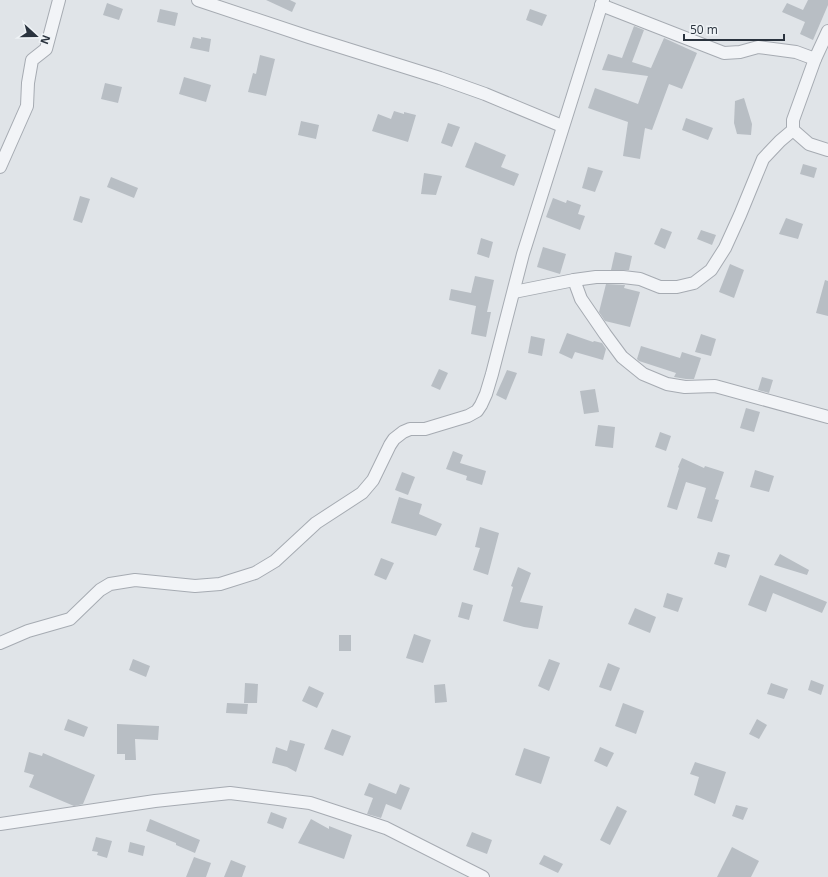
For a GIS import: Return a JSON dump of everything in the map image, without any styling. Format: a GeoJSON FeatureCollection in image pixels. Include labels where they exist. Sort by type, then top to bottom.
{"type":"FeatureCollection","features":[{"type":"Feature","properties":{"kind":"street"},"geometry":{"type":"LineString","coordinates":[[0,167],[27,106],[28,84],[32,60],[46,49],[59,0]]}},
{"type":"Feature","properties":{"kind":"street"},"geometry":{"type":"LineString","coordinates":[[198,0],[440,78],[485,94],[562,126]]}},
{"type":"Feature","properties":{"kind":"street"},"geometry":{"type":"LineString","coordinates":[[0,643],[28,631],[70,619],[100,590],[110,584],[135,580],[195,586],[220,584],[255,573],[275,561],[316,523],[362,493],[371,484],[394,439],[403,432],[410,429],[425,429],[438,426],[468,416],[477,411],[486,394],[523,254],[602,2],[724,53],[740,52],[758,47],[796,52],[815,59]]}},
{"type":"Feature","properties":{"kind":"street"},"geometry":{"type":"LineString","coordinates":[[828,32],[815,59],[793,120],[793,130],[809,144],[828,150]]}},
{"type":"Feature","properties":{"kind":"street"},"geometry":{"type":"LineString","coordinates":[[514,292],[596,277],[623,277],[640,279],[660,287],[677,287],[694,283],[711,270],[725,248],[740,216],[763,159],[793,130]]}},
{"type":"Feature","properties":{"kind":"street"},"geometry":{"type":"LineString","coordinates":[[574,280],[581,299],[605,334],[622,357],[643,374],[667,384],[685,387],[715,386],[828,417]]}},
{"type":"Feature","properties":{"kind":"street"},"geometry":{"type":"LineString","coordinates":[[0,824],[155,801],[230,793],[310,803],[386,828],[483,877]]}},
{"type":"Feature","properties":{"kind":"building"},"geometry":{"type":"Polygon","coordinates":[[[266,0],[290,0],[296,3],[292,12],[266,0]]]}},
{"type":"Feature","properties":{"kind":"building"},"geometry":{"type":"Polygon","coordinates":[[[808,0],[828,0],[828,5],[813,40],[800,34],[805,22],[782,12],[787,3],[803,10],[808,0]]]}},
{"type":"Feature","properties":{"kind":"building"},"geometry":{"type":"Polygon","coordinates":[[[107,3],[123,9],[119,20],[103,15],[107,3]]]}},
{"type":"Feature","properties":{"kind":"building"},"geometry":{"type":"Polygon","coordinates":[[[160,9],[178,13],[175,26],[157,22],[160,9]]]}},
{"type":"Feature","properties":{"kind":"building"},"geometry":{"type":"Polygon","coordinates":[[[530,9],[547,15],[542,26],[526,20],[530,9]]]}},
{"type":"Feature","properties":{"kind":"building"},"geometry":{"type":"Polygon","coordinates":[[[634,26],[644,30],[632,62],[651,68],[664,38],[697,53],[682,89],[669,84],[652,130],[645,128],[640,159],[623,156],[628,122],[588,108],[595,88],[638,104],[648,76],[602,70],[608,54],[622,58],[634,26]]]}},
{"type":"Feature","properties":{"kind":"building"},"geometry":{"type":"Polygon","coordinates":[[[193,37],[211,39],[209,52],[190,48],[193,37]]]}},
{"type":"Feature","properties":{"kind":"building"},"geometry":{"type":"Polygon","coordinates":[[[260,55],[275,59],[266,96],[248,92],[253,73],[256,74],[260,55]]]}},
{"type":"Feature","properties":{"kind":"building"},"geometry":{"type":"Polygon","coordinates":[[[184,77],[211,85],[206,102],[179,94],[184,77]]]}},
{"type":"Feature","properties":{"kind":"building"},"geometry":{"type":"Polygon","coordinates":[[[105,83],[122,87],[118,103],[101,99],[105,83]]]}},
{"type":"Feature","properties":{"kind":"building"},"geometry":{"type":"Polygon","coordinates":[[[744,98],[752,124],[751,135],[737,134],[734,123],[735,101],[744,98]]]}},
{"type":"Feature","properties":{"kind":"building"},"geometry":{"type":"Polygon","coordinates":[[[394,111],[416,115],[408,142],[372,131],[378,114],[391,119],[394,111]]]}},
{"type":"Feature","properties":{"kind":"building"},"geometry":{"type":"Polygon","coordinates":[[[686,118],[713,128],[708,140],[682,130],[686,118]]]}},
{"type":"Feature","properties":{"kind":"building"},"geometry":{"type":"Polygon","coordinates":[[[301,121],[319,125],[316,139],[298,135],[301,121]]]}},
{"type":"Feature","properties":{"kind":"building"},"geometry":{"type":"Polygon","coordinates":[[[448,123],[460,127],[452,147],[441,143],[448,123]]]}},
{"type":"Feature","properties":{"kind":"building"},"geometry":{"type":"Polygon","coordinates":[[[475,142],[506,155],[501,167],[519,174],[514,186],[465,167],[475,142]]]}},
{"type":"Feature","properties":{"kind":"building"},"geometry":{"type":"Polygon","coordinates":[[[803,164],[817,168],[814,178],[800,174],[803,164]]]}},
{"type":"Feature","properties":{"kind":"building"},"geometry":{"type":"Polygon","coordinates":[[[588,167],[603,171],[595,192],[582,188],[588,167]]]}},
{"type":"Feature","properties":{"kind":"building"},"geometry":{"type":"Polygon","coordinates":[[[424,173],[442,176],[436,195],[421,194],[424,173]]]}},
{"type":"Feature","properties":{"kind":"building"},"geometry":{"type":"Polygon","coordinates":[[[111,177],[138,188],[134,198],[107,187],[111,177]]]}},
{"type":"Feature","properties":{"kind":"building"},"geometry":{"type":"Polygon","coordinates":[[[80,196],[90,199],[82,223],[73,220],[80,196]]]}},
{"type":"Feature","properties":{"kind":"building"},"geometry":{"type":"Polygon","coordinates":[[[553,198],[566,203],[567,200],[581,205],[578,214],[585,216],[580,230],[546,217],[553,198]]]}},
{"type":"Feature","properties":{"kind":"building"},"geometry":{"type":"Polygon","coordinates":[[[786,218],[803,224],[798,239],[779,234],[786,218]]]}},
{"type":"Feature","properties":{"kind":"building"},"geometry":{"type":"Polygon","coordinates":[[[661,228],[672,232],[665,249],[654,244],[661,228]]]}},
{"type":"Feature","properties":{"kind":"building"},"geometry":{"type":"Polygon","coordinates":[[[701,230],[716,235],[712,245],[697,239],[701,230]]]}},
{"type":"Feature","properties":{"kind":"building"},"geometry":{"type":"Polygon","coordinates":[[[481,238],[493,242],[489,258],[477,254],[481,238]]]}},
{"type":"Feature","properties":{"kind":"building"},"geometry":{"type":"Polygon","coordinates":[[[543,247],[566,254],[560,274],[537,267],[543,247]]]}},
{"type":"Feature","properties":{"kind":"building"},"geometry":{"type":"Polygon","coordinates":[[[615,252],[632,256],[629,270],[611,270],[615,252]]]}},
{"type":"Feature","properties":{"kind":"building"},"geometry":{"type":"Polygon","coordinates":[[[730,264],[744,270],[734,298],[719,292],[730,264]]]}},
{"type":"Feature","properties":{"kind":"building"},"geometry":{"type":"Polygon","coordinates":[[[475,276],[494,280],[487,312],[491,312],[486,337],[471,334],[476,306],[449,300],[451,289],[471,293],[475,276]]]}},
{"type":"Feature","properties":{"kind":"building"},"geometry":{"type":"Polygon","coordinates":[[[825,280],[828,281],[828,316],[816,313],[825,280]]]}},
{"type":"Feature","properties":{"kind":"building"},"geometry":{"type":"Polygon","coordinates":[[[606,284],[625,285],[624,288],[640,292],[630,327],[605,321],[599,312],[606,284]]]}},
{"type":"Feature","properties":{"kind":"building"},"geometry":{"type":"Polygon","coordinates":[[[567,333],[593,342],[602,343],[606,349],[603,360],[575,352],[572,359],[559,353],[567,333]]]}},
{"type":"Feature","properties":{"kind":"building"},"geometry":{"type":"Polygon","coordinates":[[[701,334],[716,339],[711,356],[695,352],[701,334]]]}},
{"type":"Feature","properties":{"kind":"building"},"geometry":{"type":"Polygon","coordinates":[[[531,336],[545,339],[542,356],[528,353],[531,336]]]}},
{"type":"Feature","properties":{"kind":"building"},"geometry":{"type":"Polygon","coordinates":[[[641,346],[680,358],[682,352],[701,358],[694,379],[674,377],[676,373],[639,361],[637,359],[641,346]]]}},
{"type":"Feature","properties":{"kind":"building"},"geometry":{"type":"Polygon","coordinates":[[[439,369],[448,373],[440,390],[431,386],[439,369]]]}},
{"type":"Feature","properties":{"kind":"building"},"geometry":{"type":"Polygon","coordinates":[[[507,370],[517,373],[506,400],[496,395],[507,370]]]}},
{"type":"Feature","properties":{"kind":"building"},"geometry":{"type":"Polygon","coordinates":[[[762,377],[773,380],[769,393],[758,390],[762,377]]]}},
{"type":"Feature","properties":{"kind":"building"},"geometry":{"type":"Polygon","coordinates":[[[595,389],[599,412],[584,414],[580,391],[595,389]]]}},
{"type":"Feature","properties":{"kind":"building"},"geometry":{"type":"Polygon","coordinates":[[[746,408],[760,412],[754,432],[740,428],[746,408]]]}},
{"type":"Feature","properties":{"kind":"building"},"geometry":{"type":"Polygon","coordinates":[[[598,425],[615,427],[613,448],[595,446],[598,425]]]}},
{"type":"Feature","properties":{"kind":"building"},"geometry":{"type":"Polygon","coordinates":[[[660,432],[671,436],[666,451],[655,447],[660,432]]]}},
{"type":"Feature","properties":{"kind":"building"},"geometry":{"type":"Polygon","coordinates":[[[453,451],[463,455],[460,463],[486,471],[482,485],[466,480],[467,476],[446,469],[453,451]]]}},
{"type":"Feature","properties":{"kind":"building"},"geometry":{"type":"Polygon","coordinates":[[[682,458],[704,468],[705,466],[724,472],[715,499],[719,500],[712,522],[697,518],[706,488],[686,482],[677,510],[667,507],[682,458]]]}},
{"type":"Feature","properties":{"kind":"building"},"geometry":{"type":"Polygon","coordinates":[[[755,470],[774,476],[769,492],[750,487],[755,470]]]}},
{"type":"Feature","properties":{"kind":"building"},"geometry":{"type":"Polygon","coordinates":[[[402,472],[415,477],[408,495],[395,490],[402,472]]]}},
{"type":"Feature","properties":{"kind":"building"},"geometry":{"type":"Polygon","coordinates":[[[399,497],[422,504],[419,514],[442,524],[436,536],[391,523],[399,497]]]}},
{"type":"Feature","properties":{"kind":"building"},"geometry":{"type":"Polygon","coordinates":[[[480,527],[499,533],[488,575],[473,570],[480,548],[475,547],[480,527]]]}},
{"type":"Feature","properties":{"kind":"building"},"geometry":{"type":"Polygon","coordinates":[[[718,552],[730,555],[726,568],[714,564],[718,552]]]}},
{"type":"Feature","properties":{"kind":"building"},"geometry":{"type":"Polygon","coordinates":[[[780,554],[809,570],[807,575],[774,565],[780,554]]]}},
{"type":"Feature","properties":{"kind":"building"},"geometry":{"type":"Polygon","coordinates":[[[381,558],[394,563],[386,580],[374,575],[381,558]]]}},
{"type":"Feature","properties":{"kind":"building"},"geometry":{"type":"Polygon","coordinates":[[[518,567],[531,573],[520,602],[543,606],[538,629],[503,621],[513,587],[511,586],[518,567]]]}},
{"type":"Feature","properties":{"kind":"building"},"geometry":{"type":"Polygon","coordinates":[[[760,575],[827,602],[822,613],[773,593],[766,612],[748,605],[760,575]]]}},
{"type":"Feature","properties":{"kind":"building"},"geometry":{"type":"Polygon","coordinates":[[[667,593],[683,598],[678,612],[663,607],[667,593]]]}},
{"type":"Feature","properties":{"kind":"building"},"geometry":{"type":"Polygon","coordinates":[[[462,602],[473,605],[469,620],[458,617],[462,602]]]}},
{"type":"Feature","properties":{"kind":"building"},"geometry":{"type":"Polygon","coordinates":[[[635,608],[656,617],[650,633],[628,624],[635,608]]]}},
{"type":"Feature","properties":{"kind":"building"},"geometry":{"type":"Polygon","coordinates":[[[414,634],[431,640],[423,663],[406,658],[414,634]]]}},
{"type":"Feature","properties":{"kind":"building"},"geometry":{"type":"Polygon","coordinates":[[[339,635],[351,635],[351,651],[339,651],[339,635]]]}},
{"type":"Feature","properties":{"kind":"building"},"geometry":{"type":"Polygon","coordinates":[[[133,659],[150,666],[146,677],[129,670],[133,659]]]}},
{"type":"Feature","properties":{"kind":"building"},"geometry":{"type":"Polygon","coordinates":[[[549,659],[560,663],[549,691],[538,686],[549,659]]]}},
{"type":"Feature","properties":{"kind":"building"},"geometry":{"type":"Polygon","coordinates":[[[608,663],[620,668],[611,691],[599,687],[608,663]]]}},
{"type":"Feature","properties":{"kind":"building"},"geometry":{"type":"Polygon","coordinates":[[[811,680],[824,685],[821,695],[808,690],[811,680]]]}},
{"type":"Feature","properties":{"kind":"building"},"geometry":{"type":"Polygon","coordinates":[[[245,683],[258,684],[257,703],[244,703],[245,683]]]}},
{"type":"Feature","properties":{"kind":"building"},"geometry":{"type":"Polygon","coordinates":[[[771,683],[788,689],[784,699],[767,694],[771,683]]]}},
{"type":"Feature","properties":{"kind":"building"},"geometry":{"type":"Polygon","coordinates":[[[445,684],[447,702],[435,703],[434,685],[445,684]]]}},
{"type":"Feature","properties":{"kind":"building"},"geometry":{"type":"Polygon","coordinates":[[[309,686],[324,693],[317,708],[302,701],[309,686]]]}},
{"type":"Feature","properties":{"kind":"building"},"geometry":{"type":"Polygon","coordinates":[[[227,703],[248,704],[247,714],[226,713],[227,703]]]}},
{"type":"Feature","properties":{"kind":"building"},"geometry":{"type":"Polygon","coordinates":[[[623,703],[644,711],[636,734],[615,726],[623,703]]]}},
{"type":"Feature","properties":{"kind":"building"},"geometry":{"type":"Polygon","coordinates":[[[68,719],[88,727],[84,737],[64,730],[68,719]]]}},
{"type":"Feature","properties":{"kind":"building"},"geometry":{"type":"Polygon","coordinates":[[[757,719],[767,725],[759,739],[749,734],[757,719]]]}},
{"type":"Feature","properties":{"kind":"building"},"geometry":{"type":"Polygon","coordinates":[[[117,724],[159,726],[158,740],[135,739],[136,760],[125,760],[125,754],[117,754],[117,724]]]}},
{"type":"Feature","properties":{"kind":"building"},"geometry":{"type":"Polygon","coordinates":[[[332,729],[351,736],[343,756],[324,749],[332,729]]]}},
{"type":"Feature","properties":{"kind":"building"},"geometry":{"type":"Polygon","coordinates":[[[290,740],[305,744],[296,772],[287,767],[272,763],[276,747],[287,751],[290,740]]]}},
{"type":"Feature","properties":{"kind":"building"},"geometry":{"type":"Polygon","coordinates":[[[600,747],[614,753],[607,767],[594,761],[600,747]]]}},
{"type":"Feature","properties":{"kind":"building"},"geometry":{"type":"Polygon","coordinates":[[[524,748],[550,757],[541,784],[515,775],[524,748]]]}},
{"type":"Feature","properties":{"kind":"building"},"geometry":{"type":"Polygon","coordinates":[[[29,752],[42,756],[43,753],[95,775],[83,804],[74,806],[29,787],[34,775],[24,772],[29,752]]]}},
{"type":"Feature","properties":{"kind":"building"},"geometry":{"type":"Polygon","coordinates":[[[695,762],[726,772],[715,804],[694,795],[699,777],[690,774],[695,762]]]}},
{"type":"Feature","properties":{"kind":"building"},"geometry":{"type":"Polygon","coordinates":[[[369,783],[396,794],[400,784],[410,788],[401,810],[386,804],[381,818],[367,814],[373,798],[364,795],[369,783]]]}},
{"type":"Feature","properties":{"kind":"building"},"geometry":{"type":"Polygon","coordinates":[[[736,805],[748,808],[743,820],[732,816],[736,805]]]}},
{"type":"Feature","properties":{"kind":"building"},"geometry":{"type":"Polygon","coordinates":[[[617,806],[627,811],[610,845],[600,840],[617,806]]]}},
{"type":"Feature","properties":{"kind":"building"},"geometry":{"type":"Polygon","coordinates":[[[271,812],[287,818],[283,829],[267,823],[271,812]]]}},
{"type":"Feature","properties":{"kind":"building"},"geometry":{"type":"Polygon","coordinates":[[[150,819],[200,840],[195,853],[176,845],[176,843],[146,831],[150,819]]]}},
{"type":"Feature","properties":{"kind":"building"},"geometry":{"type":"Polygon","coordinates":[[[311,819],[329,829],[329,826],[352,835],[344,859],[298,843],[311,819]]]}},
{"type":"Feature","properties":{"kind":"building"},"geometry":{"type":"Polygon","coordinates":[[[472,832],[492,840],[487,854],[466,846],[472,832]]]}},
{"type":"Feature","properties":{"kind":"building"},"geometry":{"type":"Polygon","coordinates":[[[96,837],[112,841],[107,858],[97,855],[98,852],[92,851],[96,837]]]}},
{"type":"Feature","properties":{"kind":"building"},"geometry":{"type":"Polygon","coordinates":[[[130,842],[145,846],[143,856],[128,852],[130,842]]]}},
{"type":"Feature","properties":{"kind":"building"},"geometry":{"type":"Polygon","coordinates":[[[732,847],[759,861],[751,877],[717,877],[732,847]]]}},
{"type":"Feature","properties":{"kind":"building"},"geometry":{"type":"Polygon","coordinates":[[[544,855],[563,864],[558,873],[539,864],[544,855]]]}},
{"type":"Feature","properties":{"kind":"building"},"geometry":{"type":"Polygon","coordinates":[[[194,857],[211,863],[206,877],[186,877],[194,857]]]}},
{"type":"Feature","properties":{"kind":"building"},"geometry":{"type":"Polygon","coordinates":[[[231,860],[246,866],[242,877],[224,877],[231,860]]]}}]}
